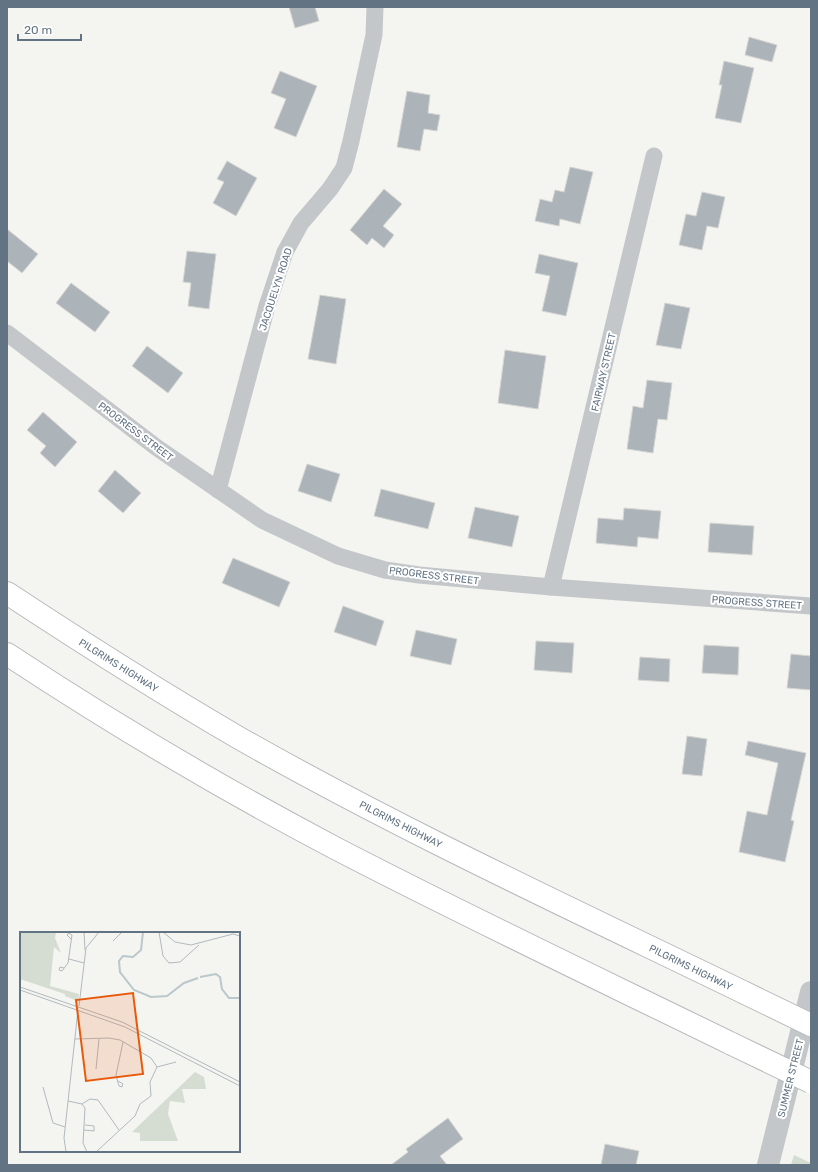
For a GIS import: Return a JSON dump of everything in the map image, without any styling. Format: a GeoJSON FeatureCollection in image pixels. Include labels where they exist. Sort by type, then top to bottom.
{"type":"FeatureCollection","features":[{"type":"Feature","properties":{"kind":"highway","name":"PILGRIMS HIGHWAY"},"geometry":{"type":"LineString","coordinates":[[7,593],[169,696],[306,775],[442,846],[811,1025]]}},
{"type":"Feature","properties":{"kind":"highway"},"geometry":{"type":"LineString","coordinates":[[7,654],[114,722],[199,773],[333,847],[811,1082]]}},
{"type":"Feature","properties":{"kind":"street","name":"JACQUELYN ROAD"},"geometry":{"type":"LineString","coordinates":[[218,490],[267,306],[285,252],[301,223],[330,189],[344,168],[374,35],[375,7]]}},
{"type":"Feature","properties":{"kind":"street","name":"FAIRWAY STREET"},"geometry":{"type":"LineString","coordinates":[[551,587],[654,156]]}},
{"type":"Feature","properties":{"kind":"street","name":"PROGRESS STREET"},"geometry":{"type":"LineString","coordinates":[[7,333],[156,447],[262,520],[338,556],[385,570],[419,575],[551,587],[811,606]]}},
{"type":"Feature","properties":{"kind":"street","name":"SUMMER STREET"},"geometry":{"type":"LineString","coordinates":[[768,1165],[811,992]]}},
{"type":"Feature","properties":{"kind":"shaded area"},"geometry":{"type":"Polygon","coordinates":[[[794,1155],[811,1163],[811,1165],[791,1165],[794,1155]]]}},
{"type":"Feature","properties":{"kind":"building"},"geometry":{"type":"Polygon","coordinates":[[[289,7],[315,7],[319,21],[295,28],[289,7]]]}},
{"type":"Feature","properties":{"kind":"building"},"geometry":{"type":"Polygon","coordinates":[[[749,37],[777,45],[772,62],[745,55],[749,37]]]}},
{"type":"Feature","properties":{"kind":"building"},"geometry":{"type":"Polygon","coordinates":[[[724,61],[754,68],[741,123],[715,118],[722,85],[719,85],[724,61]]]}},
{"type":"Feature","properties":{"kind":"building"},"geometry":{"type":"Polygon","coordinates":[[[280,71],[317,86],[296,137],[274,128],[286,99],[271,93],[280,71]]]}},
{"type":"Feature","properties":{"kind":"building"},"geometry":{"type":"Polygon","coordinates":[[[407,91],[430,95],[428,113],[440,115],[437,131],[424,129],[420,151],[397,147],[407,91]]]}},
{"type":"Feature","properties":{"kind":"building"},"geometry":{"type":"Polygon","coordinates":[[[227,161],[257,178],[236,216],[213,203],[224,182],[217,179],[227,161]]]}},
{"type":"Feature","properties":{"kind":"building"},"geometry":{"type":"Polygon","coordinates":[[[570,167],[593,172],[580,224],[560,219],[559,226],[535,221],[540,199],[552,202],[555,190],[564,192],[570,167]]]}},
{"type":"Feature","properties":{"kind":"building"},"geometry":{"type":"Polygon","coordinates":[[[384,189],[402,204],[383,226],[394,235],[384,248],[372,238],[367,245],[350,230],[384,189]]]}},
{"type":"Feature","properties":{"kind":"building"},"geometry":{"type":"Polygon","coordinates":[[[702,192],[725,197],[718,228],[707,226],[702,250],[679,245],[686,214],[696,216],[702,192]]]}},
{"type":"Feature","properties":{"kind":"building"},"geometry":{"type":"Polygon","coordinates":[[[7,229],[38,254],[22,273],[7,261],[7,229]]]}},
{"type":"Feature","properties":{"kind":"building"},"geometry":{"type":"Polygon","coordinates":[[[187,251],[216,254],[209,309],[188,306],[191,283],[183,282],[187,251]]]}},
{"type":"Feature","properties":{"kind":"building"},"geometry":{"type":"Polygon","coordinates":[[[539,254],[578,263],[566,316],[542,311],[550,276],[535,273],[539,254]]]}},
{"type":"Feature","properties":{"kind":"building"},"geometry":{"type":"Polygon","coordinates":[[[71,283],[110,312],[95,332],[56,303],[71,283]]]}},
{"type":"Feature","properties":{"kind":"building"},"geometry":{"type":"Polygon","coordinates":[[[320,295],[346,299],[336,364],[308,359],[320,295]]]}},
{"type":"Feature","properties":{"kind":"building"},"geometry":{"type":"Polygon","coordinates":[[[665,303],[690,308],[681,349],[656,345],[665,303]]]}},
{"type":"Feature","properties":{"kind":"building"},"geometry":{"type":"Polygon","coordinates":[[[147,346],[183,373],[168,393],[132,366],[147,346]]]}},
{"type":"Feature","properties":{"kind":"building"},"geometry":{"type":"Polygon","coordinates":[[[505,350],[546,356],[538,409],[498,403],[505,350]]]}},
{"type":"Feature","properties":{"kind":"building"},"geometry":{"type":"Polygon","coordinates":[[[647,380],[672,383],[667,420],[658,419],[653,453],[627,449],[633,406],[643,408],[647,380]]]}},
{"type":"Feature","properties":{"kind":"building"},"geometry":{"type":"Polygon","coordinates":[[[43,412],[77,442],[55,467],[40,453],[46,446],[27,430],[43,412]]]}},
{"type":"Feature","properties":{"kind":"building"},"geometry":{"type":"Polygon","coordinates":[[[307,464],[340,474],[331,502],[298,491],[307,464]]]}},
{"type":"Feature","properties":{"kind":"building"},"geometry":{"type":"Polygon","coordinates":[[[115,470],[141,493],[123,513],[98,491],[115,470]]]}},
{"type":"Feature","properties":{"kind":"building"},"geometry":{"type":"Polygon","coordinates":[[[381,489],[435,503],[428,529],[374,516],[381,489]]]}},
{"type":"Feature","properties":{"kind":"building"},"geometry":{"type":"Polygon","coordinates":[[[475,507],[519,516],[512,547],[468,538],[475,507]]]}},
{"type":"Feature","properties":{"kind":"building"},"geometry":{"type":"Polygon","coordinates":[[[624,508],[661,511],[658,539],[638,537],[637,547],[596,543],[598,518],[623,520],[624,508]]]}},
{"type":"Feature","properties":{"kind":"building"},"geometry":{"type":"Polygon","coordinates":[[[710,523],[754,526],[752,555],[708,552],[710,523]]]}},
{"type":"Feature","properties":{"kind":"building"},"geometry":{"type":"Polygon","coordinates":[[[233,558],[290,582],[279,607],[222,583],[233,558]]]}},
{"type":"Feature","properties":{"kind":"building"},"geometry":{"type":"Polygon","coordinates":[[[343,606],[384,621],[376,646],[334,632],[343,606]]]}},
{"type":"Feature","properties":{"kind":"building"},"geometry":{"type":"Polygon","coordinates":[[[416,630],[457,639],[451,665],[410,656],[416,630]]]}},
{"type":"Feature","properties":{"kind":"building"},"geometry":{"type":"Polygon","coordinates":[[[536,641],[574,643],[572,673],[534,670],[536,641]]]}},
{"type":"Feature","properties":{"kind":"building"},"geometry":{"type":"Polygon","coordinates":[[[704,645],[739,647],[738,675],[702,673],[704,645]]]}},
{"type":"Feature","properties":{"kind":"building"},"geometry":{"type":"Polygon","coordinates":[[[791,654],[811,656],[811,690],[787,688],[791,654]]]}},
{"type":"Feature","properties":{"kind":"building"},"geometry":{"type":"Polygon","coordinates":[[[640,657],[670,659],[669,682],[638,680],[640,657]]]}},
{"type":"Feature","properties":{"kind":"building"},"geometry":{"type":"Polygon","coordinates":[[[687,736],[707,739],[702,776],[682,774],[687,736]]]}},
{"type":"Feature","properties":{"kind":"building"},"geometry":{"type":"Polygon","coordinates":[[[748,741],[806,753],[791,820],[794,821],[785,862],[739,852],[747,811],[767,815],[778,763],[745,755],[748,741]]]}},
{"type":"Feature","properties":{"kind":"building"},"geometry":{"type":"Polygon","coordinates":[[[448,1118],[463,1139],[440,1156],[447,1165],[391,1165],[408,1152],[406,1149],[448,1118]]]}},
{"type":"Feature","properties":{"kind":"building"},"geometry":{"type":"Polygon","coordinates":[[[605,1144],[639,1151],[636,1165],[601,1165],[605,1144]]]}}]}
